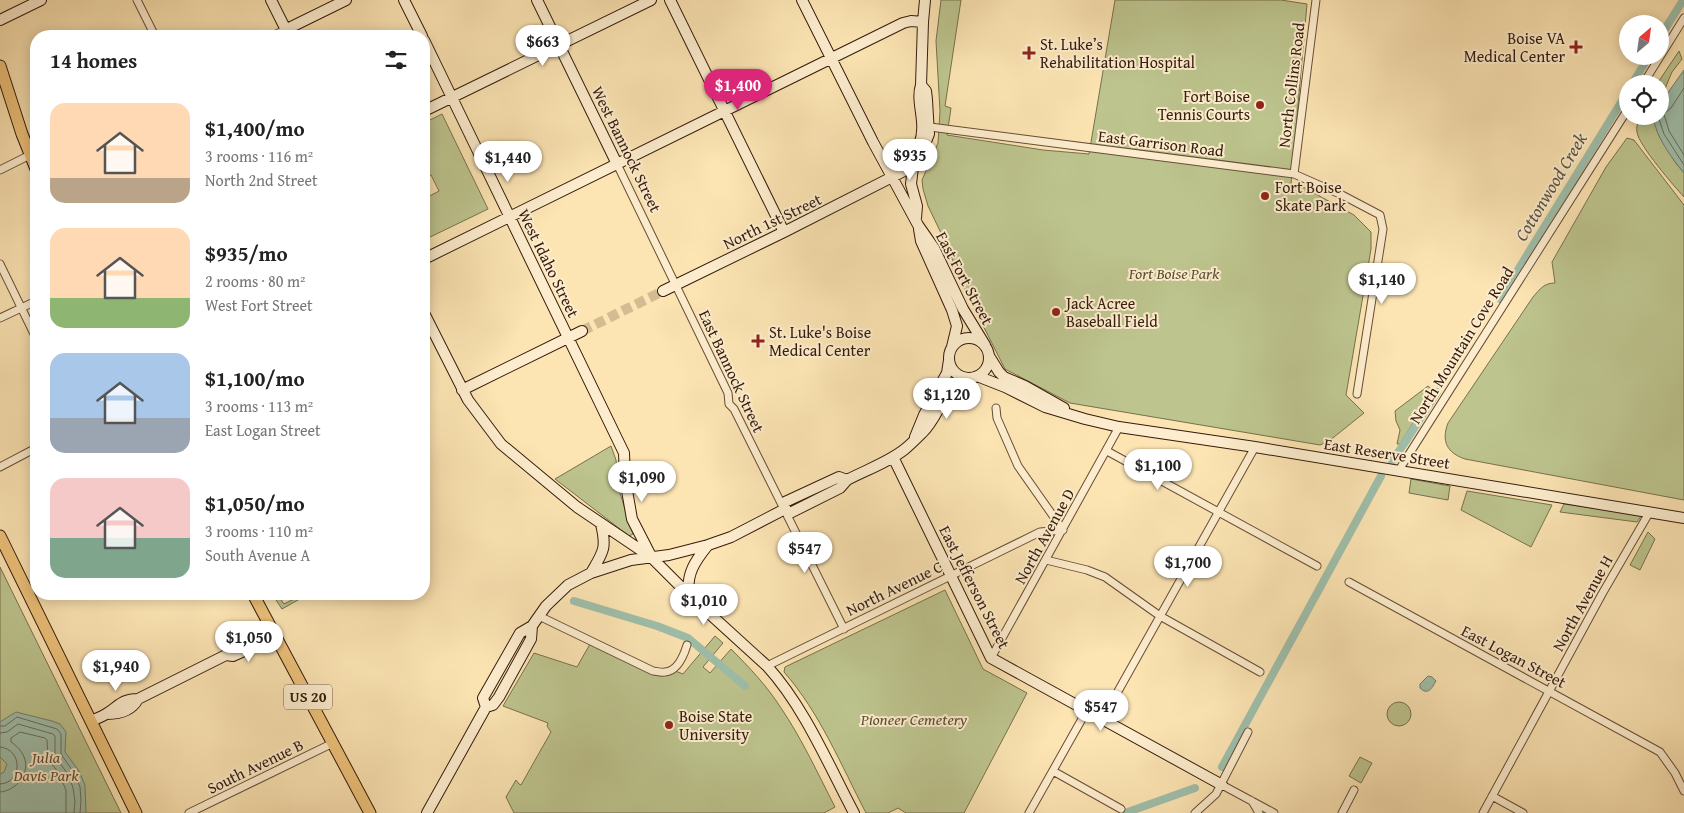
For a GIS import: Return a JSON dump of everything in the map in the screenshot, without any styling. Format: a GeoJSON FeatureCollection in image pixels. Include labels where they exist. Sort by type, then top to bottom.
{"type":"FeatureCollection","features":[{"type":"Feature","properties":{"kind":"main road"},"geometry":{"type":"LineString","coordinates":[[0,66],[30,155]]}},
{"type":"Feature","properties":{"kind":"main road"},"geometry":{"type":"LineString","coordinates":[[0,536],[30,596]]}},
{"type":"Feature","properties":{"kind":"main road"},"geometry":{"type":"LineString","coordinates":[[32,600],[136,813]]}},
{"type":"Feature","properties":{"kind":"main road","name":"US 20"},"geometry":{"type":"LineString","coordinates":[[255,600],[370,813]]}},
{"type":"Feature","properties":{"kind":"main road"},"geometry":{"type":"LineString","coordinates":[[364,801],[375,813]]}},
{"type":"Feature","properties":{"kind":"street"},"geometry":{"type":"LineString","coordinates":[[0,20],[41,0]]}},
{"type":"Feature","properties":{"kind":"street"},"geometry":{"type":"LineString","coordinates":[[137,0],[152,30]]}},
{"type":"Feature","properties":{"kind":"street"},"geometry":{"type":"LineString","coordinates":[[271,0],[286,30]]}},
{"type":"Feature","properties":{"kind":"street"},"geometry":{"type":"LineString","coordinates":[[292,30],[346,0]]}},
{"type":"Feature","properties":{"kind":"street"},"geometry":{"type":"LineString","coordinates":[[404,0],[419,30]]}},
{"type":"Feature","properties":{"kind":"street","name":"West Bannock Street"},"geometry":{"type":"LineString","coordinates":[[537,0],[676,285]]}},
{"type":"Feature","properties":{"kind":"street"},"geometry":{"type":"LineString","coordinates":[[430,108],[651,0]]}},
{"type":"Feature","properties":{"kind":"street"},"geometry":{"type":"LineString","coordinates":[[670,0],[784,232]]}},
{"type":"Feature","properties":{"kind":"street","name":"East Fort Street"},"geometry":{"type":"LineString","coordinates":[[802,0],[892,176],[917,222],[934,248],[963,309],[985,345]]}},
{"type":"Feature","properties":{"kind":"street"},"geometry":{"type":"LineString","coordinates":[[917,222],[917,206],[911,184],[913,162],[923,127],[919,92],[926,0]]}},
{"type":"Feature","properties":{"kind":"street","name":"North Collins Road"},"geometry":{"type":"LineString","coordinates":[[1294,174],[1316,0]]}},
{"type":"Feature","properties":{"kind":"street"},"geometry":{"type":"LineString","coordinates":[[1649,75],[1684,18]]}},
{"type":"Feature","properties":{"kind":"street"},"geometry":{"type":"LineString","coordinates":[[430,256],[903,24],[911,21],[923,22]]}},
{"type":"Feature","properties":{"kind":"street","name":"West Idaho Street"},"geometry":{"type":"LineString","coordinates":[[430,52],[624,452],[625,480],[632,519],[651,557]]}},
{"type":"Feature","properties":{"kind":"street"},"geometry":{"type":"LineString","coordinates":[[913,162],[921,154],[930,127],[926,91],[921,85]]}},
{"type":"Feature","properties":{"kind":"street","name":"North Mountain Cove Road"},"geometry":{"type":"LineString","coordinates":[[1399,470],[1619,123]]}},
{"type":"Feature","properties":{"kind":"street","name":"East Garrison Road"},"geometry":{"type":"LineString","coordinates":[[930,127],[1294,174],[1342,195],[1380,215],[1383,229],[1357,394]]}},
{"type":"Feature","properties":{"kind":"street"},"geometry":{"type":"LineString","coordinates":[[0,170],[30,155]]}},
{"type":"Feature","properties":{"kind":"street","name":"North 1st Street"},"geometry":{"type":"LineString","coordinates":[[663,291],[878,186],[892,176],[902,172],[913,162]]}},
{"type":"Feature","properties":{"kind":"street","name":"East Fort Street"},"geometry":{"type":"LineString","coordinates":[[917,222],[921,241],[952,310],[957,326],[952,347]]}},
{"type":"Feature","properties":{"kind":"street"},"geometry":{"type":"LineString","coordinates":[[0,264],[30,325]]}},
{"type":"Feature","properties":{"kind":"street","name":"East Bannock Street"},"geometry":{"type":"LineString","coordinates":[[676,285],[728,393],[729,404],[734,409],[844,629]]}},
{"type":"Feature","properties":{"kind":"street"},"geometry":{"type":"LineString","coordinates":[[0,318],[30,304]]}},
{"type":"Feature","properties":{"kind":"street"},"geometry":{"type":"LineString","coordinates":[[430,325],[462,390],[476,412],[501,444],[577,507],[651,557],[777,677],[805,719],[854,813]]}},
{"type":"Feature","properties":{"kind":"street"},"geometry":{"type":"LineString","coordinates":[[462,390],[582,331]]}},
{"type":"Feature","properties":{"kind":"street"},"geometry":{"type":"LineString","coordinates":[[486,708],[483,698],[520,633],[532,626],[546,606],[567,586],[591,573],[631,560],[669,555],[732,537],[785,510],[790,512],[798,509],[840,488],[847,480],[893,457],[906,448],[927,428],[950,390],[956,384],[973,377],[986,368],[989,356],[985,345],[974,338],[968,338],[956,342],[952,347],[947,373],[924,415],[913,441]]}},
{"type":"Feature","properties":{"kind":"street","name":"East Reserve Street"},"geometry":{"type":"LineString","coordinates":[[989,356],[1004,377],[1025,386],[1085,419]]}},
{"type":"Feature","properties":{"kind":"street"},"geometry":{"type":"LineString","coordinates":[[949,359],[950,364],[958,374],[973,377]]}},
{"type":"Feature","properties":{"kind":"street","name":"East Reserve Street"},"geometry":{"type":"LineString","coordinates":[[973,377],[1005,387],[1045,406],[1085,419],[1119,427],[1399,470],[1684,518]]}},
{"type":"Feature","properties":{"kind":"street"},"geometry":{"type":"LineString","coordinates":[[996,408],[997,418],[1018,466],[1063,530]]}},
{"type":"Feature","properties":{"kind":"street","name":"North Avenue D"},"geometry":{"type":"LineString","coordinates":[[991,658],[1119,427]]}},
{"type":"Feature","properties":{"kind":"street"},"geometry":{"type":"LineString","coordinates":[[1103,718],[1255,447]]}},
{"type":"Feature","properties":{"kind":"street"},"geometry":{"type":"LineString","coordinates":[[0,467],[30,451]]}},
{"type":"Feature","properties":{"kind":"street"},"geometry":{"type":"LineString","coordinates":[[1107,451],[1317,566]]}},
{"type":"Feature","properties":{"kind":"street","name":"East Jefferson Street"},"geometry":{"type":"LineString","coordinates":[[893,457],[991,658],[1222,784]]}},
{"type":"Feature","properties":{"kind":"street","name":"North Avenue H"},"geometry":{"type":"LineString","coordinates":[[1484,813],[1602,594],[1649,512]]}},
{"type":"Feature","properties":{"kind":"street"},"geometry":{"type":"LineString","coordinates":[[591,573],[604,549],[605,539],[601,524]]}},
{"type":"Feature","properties":{"kind":"street","name":"North Avenue C"},"geometry":{"type":"LineString","coordinates":[[767,666],[1040,532],[1063,530]]}},
{"type":"Feature","properties":{"kind":"street"},"geometry":{"type":"LineString","coordinates":[[689,595],[687,584],[690,573],[695,562],[708,545]]}},
{"type":"Feature","properties":{"kind":"street"},"geometry":{"type":"LineString","coordinates":[[1046,560],[1105,577],[1160,616],[1260,672]]}},
{"type":"Feature","properties":{"kind":"street","name":"East Logan Street"},"geometry":{"type":"LineString","coordinates":[[1349,582],[1646,743],[1664,756],[1684,791]]}},
{"type":"Feature","properties":{"kind":"street"},"geometry":{"type":"LineString","coordinates":[[539,616],[653,671],[665,672],[672,670],[684,656],[687,645]]}},
{"type":"Feature","properties":{"kind":"street"},"geometry":{"type":"LineString","coordinates":[[426,813],[486,708],[495,703],[520,659],[531,639],[532,626]]}},
{"type":"Feature","properties":{"kind":"street"},"geometry":{"type":"LineString","coordinates":[[91,721],[107,714],[113,707],[130,699],[138,698],[226,655],[229,650],[243,643],[250,640],[255,641],[273,632]]}},
{"type":"Feature","properties":{"kind":"street"},"geometry":{"type":"LineString","coordinates":[[494,678],[500,679],[513,661],[520,659]]}},
{"type":"Feature","properties":{"kind":"street"},"geometry":{"type":"LineString","coordinates":[[1029,813],[1087,710]]}},
{"type":"Feature","properties":{"kind":"street"},"geometry":{"type":"LineString","coordinates":[[1195,813],[1216,794],[1248,732]]}},
{"type":"Feature","properties":{"kind":"street","name":"South Avenue B"},"geometry":{"type":"LineString","coordinates":[[189,813],[333,743]]}},
{"type":"Feature","properties":{"kind":"street"},"geometry":{"type":"LineString","coordinates":[[1053,771],[1121,809]]}},
{"type":"Feature","properties":{"kind":"street"},"geometry":{"type":"LineString","coordinates":[[1222,784],[1274,813]]}},
{"type":"Feature","properties":{"kind":"street"},"geometry":{"type":"LineString","coordinates":[[1342,813],[1354,790]]}},
{"type":"Feature","properties":{"kind":"street"},"geometry":{"type":"LineString","coordinates":[[1492,796],[1523,813]]}},
{"type":"Feature","properties":{"kind":"street"},"geometry":{"type":"LineString","coordinates":[[1252,801],[1259,813]]}},
{"type":"Feature","properties":{"kind":"green space","name":"Fort Boise Park"},"geometry":{"type":"Polygon","coordinates":[[[941,0],[961,0],[945,106],[951,108],[947,135],[1043,150],[1089,154],[1115,0],[1281,0],[1307,4],[1291,184],[1303,187],[1354,215],[1371,232],[1371,249],[1346,395],[1364,413],[1329,441],[1320,445],[1070,403],[1005,369],[967,294],[928,206],[923,189],[922,180],[938,143],[940,111],[936,41],[941,0]]]}},
{"type":"Feature","properties":{"kind":"green space"},"geometry":{"type":"Polygon","coordinates":[[[1679,51],[1682,59],[1669,79],[1669,75],[1663,75],[1679,51]]]}},
{"type":"Feature","properties":{"kind":"green space"},"geometry":{"type":"Polygon","coordinates":[[[442,114],[488,209],[430,237],[430,196],[439,191],[430,175],[430,120],[442,114]]]}},
{"type":"Feature","properties":{"kind":"green space"},"geometry":{"type":"Polygon","coordinates":[[[1638,125],[1656,125],[1659,136],[1684,173],[1684,197],[1644,147],[1639,138],[1638,125]]]}},
{"type":"Feature","properties":{"kind":"green space"},"geometry":{"type":"Polygon","coordinates":[[[1627,138],[1634,140],[1684,205],[1684,500],[1465,459],[1450,450],[1447,446],[1445,435],[1448,423],[1533,297],[1545,285],[1555,283],[1552,262],[1606,167],[1627,138]]]}},
{"type":"Feature","properties":{"kind":"green space"},"geometry":{"type":"Polygon","coordinates":[[[1428,386],[1433,390],[1400,444],[1397,444],[1400,430],[1396,421],[1395,411],[1428,386]]]}},
{"type":"Feature","properties":{"kind":"green space"},"geometry":{"type":"Polygon","coordinates":[[[611,446],[616,460],[619,490],[633,534],[629,536],[555,479],[611,446]]]}},
{"type":"Feature","properties":{"kind":"green space"},"geometry":{"type":"Polygon","coordinates":[[[1411,479],[1450,486],[1448,500],[1409,493],[1411,479]]]}},
{"type":"Feature","properties":{"kind":"green space"},"geometry":{"type":"Polygon","coordinates":[[[1467,491],[1552,505],[1531,547],[1461,510],[1467,491]]]}},
{"type":"Feature","properties":{"kind":"green space"},"geometry":{"type":"Polygon","coordinates":[[[1564,504],[1642,515],[1637,522],[1560,512],[1564,504]]]}},
{"type":"Feature","properties":{"kind":"green space"},"geometry":{"type":"Polygon","coordinates":[[[1648,532],[1655,539],[1640,570],[1630,565],[1648,532]]]}},
{"type":"Feature","properties":{"kind":"green space","name":"Julia Davis Park"},"geometry":{"type":"Polygon","coordinates":[[[0,567],[121,813],[0,813],[0,567]]]}},
{"type":"Feature","properties":{"kind":"green space","name":"Pioneer Cemetery"},"geometry":{"type":"Polygon","coordinates":[[[945,590],[983,669],[1027,693],[964,813],[906,813],[898,808],[888,813],[866,813],[819,722],[784,672],[785,667],[945,590]]]}},
{"type":"Feature","properties":{"kind":"green space"},"geometry":{"type":"Polygon","coordinates":[[[276,600],[281,600],[284,604],[292,600],[298,600],[282,609],[276,600]]]}},
{"type":"Feature","properties":{"kind":"green space","name":"Boise State University"},"geometry":{"type":"Polygon","coordinates":[[[715,636],[723,643],[703,667],[710,673],[731,649],[758,677],[789,720],[835,807],[824,813],[514,813],[506,797],[516,780],[521,785],[551,732],[547,726],[548,723],[503,706],[534,653],[577,667],[590,644],[666,673],[670,669],[683,674],[715,636]]]}},
{"type":"Feature","properties":{"kind":"green space"},"geometry":{"type":"Polygon","coordinates":[[[1399,702],[1407,706],[1411,714],[1407,722],[1399,726],[1391,722],[1387,714],[1391,706],[1399,702]]]}},
{"type":"Feature","properties":{"kind":"green space"},"geometry":{"type":"Polygon","coordinates":[[[1360,757],[1372,763],[1361,783],[1349,776],[1360,757]]]}},
{"type":"Feature","properties":{"kind":"water"},"geometry":{"type":"Polygon","coordinates":[[[1684,70],[1684,173],[1669,154],[1655,125],[1669,125],[1669,91],[1684,70]]]}},
{"type":"Feature","properties":{"kind":"water"},"geometry":{"type":"Polygon","coordinates":[[[1428,676],[1436,681],[1430,690],[1425,691],[1420,688],[1420,684],[1428,676]]]}},
{"type":"Feature","properties":{"kind":"water"},"geometry":{"type":"Polygon","coordinates":[[[16,712],[60,724],[66,732],[65,752],[79,771],[85,785],[86,813],[0,813],[0,774],[4,772],[7,764],[0,757],[0,722],[16,712]]]}},
{"type":"Feature","properties":{"kind":"waterway","name":"Cottonwood Creek"},"geometry":{"type":"LineString","coordinates":[[1669,23],[1682,2]]}},
{"type":"Feature","properties":{"kind":"waterway","name":"Cottonwood Creek"},"geometry":{"type":"LineString","coordinates":[[1637,75],[1644,65]]}},
{"type":"Feature","properties":{"kind":"waterway","name":"Cottonwood Creek"},"geometry":{"type":"LineString","coordinates":[[1500,299],[1619,106]]}},
{"type":"Feature","properties":{"kind":"waterway","name":"Cottonwood Creek"},"geometry":{"type":"LineString","coordinates":[[1392,461],[1437,392]]}},
{"type":"Feature","properties":{"kind":"waterway"},"geometry":{"type":"LineString","coordinates":[[1222,767],[1381,476]]}},
{"type":"Feature","properties":{"kind":"waterway"},"geometry":{"type":"LineString","coordinates":[[574,601],[657,626],[688,638],[745,686]]}},
{"type":"Feature","properties":{"kind":"waterway","name":"Cottonwood Creek"},"geometry":{"type":"LineString","coordinates":[[1125,813],[1195,788]]}},
{"type":"Feature","properties":{"kind":"tunnel"},"geometry":{"type":"LineString","coordinates":[[582,331],[663,291]]}},
{"type":"Feature","properties":{"kind":"place","name":"Boise VA Medical Center"},"geometry":{"type":"Point","coordinates":[1576,47]}},
{"type":"Feature","properties":{"kind":"place","name":"St. Luke’s Rehabilitation Hospital"},"geometry":{"type":"Point","coordinates":[1029,53]}},
{"type":"Feature","properties":{"kind":"place","name":"Fort Boise Tennis Courts"},"geometry":{"type":"Point","coordinates":[1260,105]}},
{"type":"Feature","properties":{"kind":"place","name":"Fort Boise Skate Park"},"geometry":{"type":"Point","coordinates":[1265,196]}},
{"type":"Feature","properties":{"kind":"place","name":"Jack Acree Baseball Field"},"geometry":{"type":"Point","coordinates":[1056,312]}},
{"type":"Feature","properties":{"kind":"place","name":"St. Luke's Boise Medical Center"},"geometry":{"type":"Point","coordinates":[758,341]}},
{"type":"Feature","properties":{"kind":"place","name":"Boise State University"},"geometry":{"type":"Point","coordinates":[669,725]}}]}
